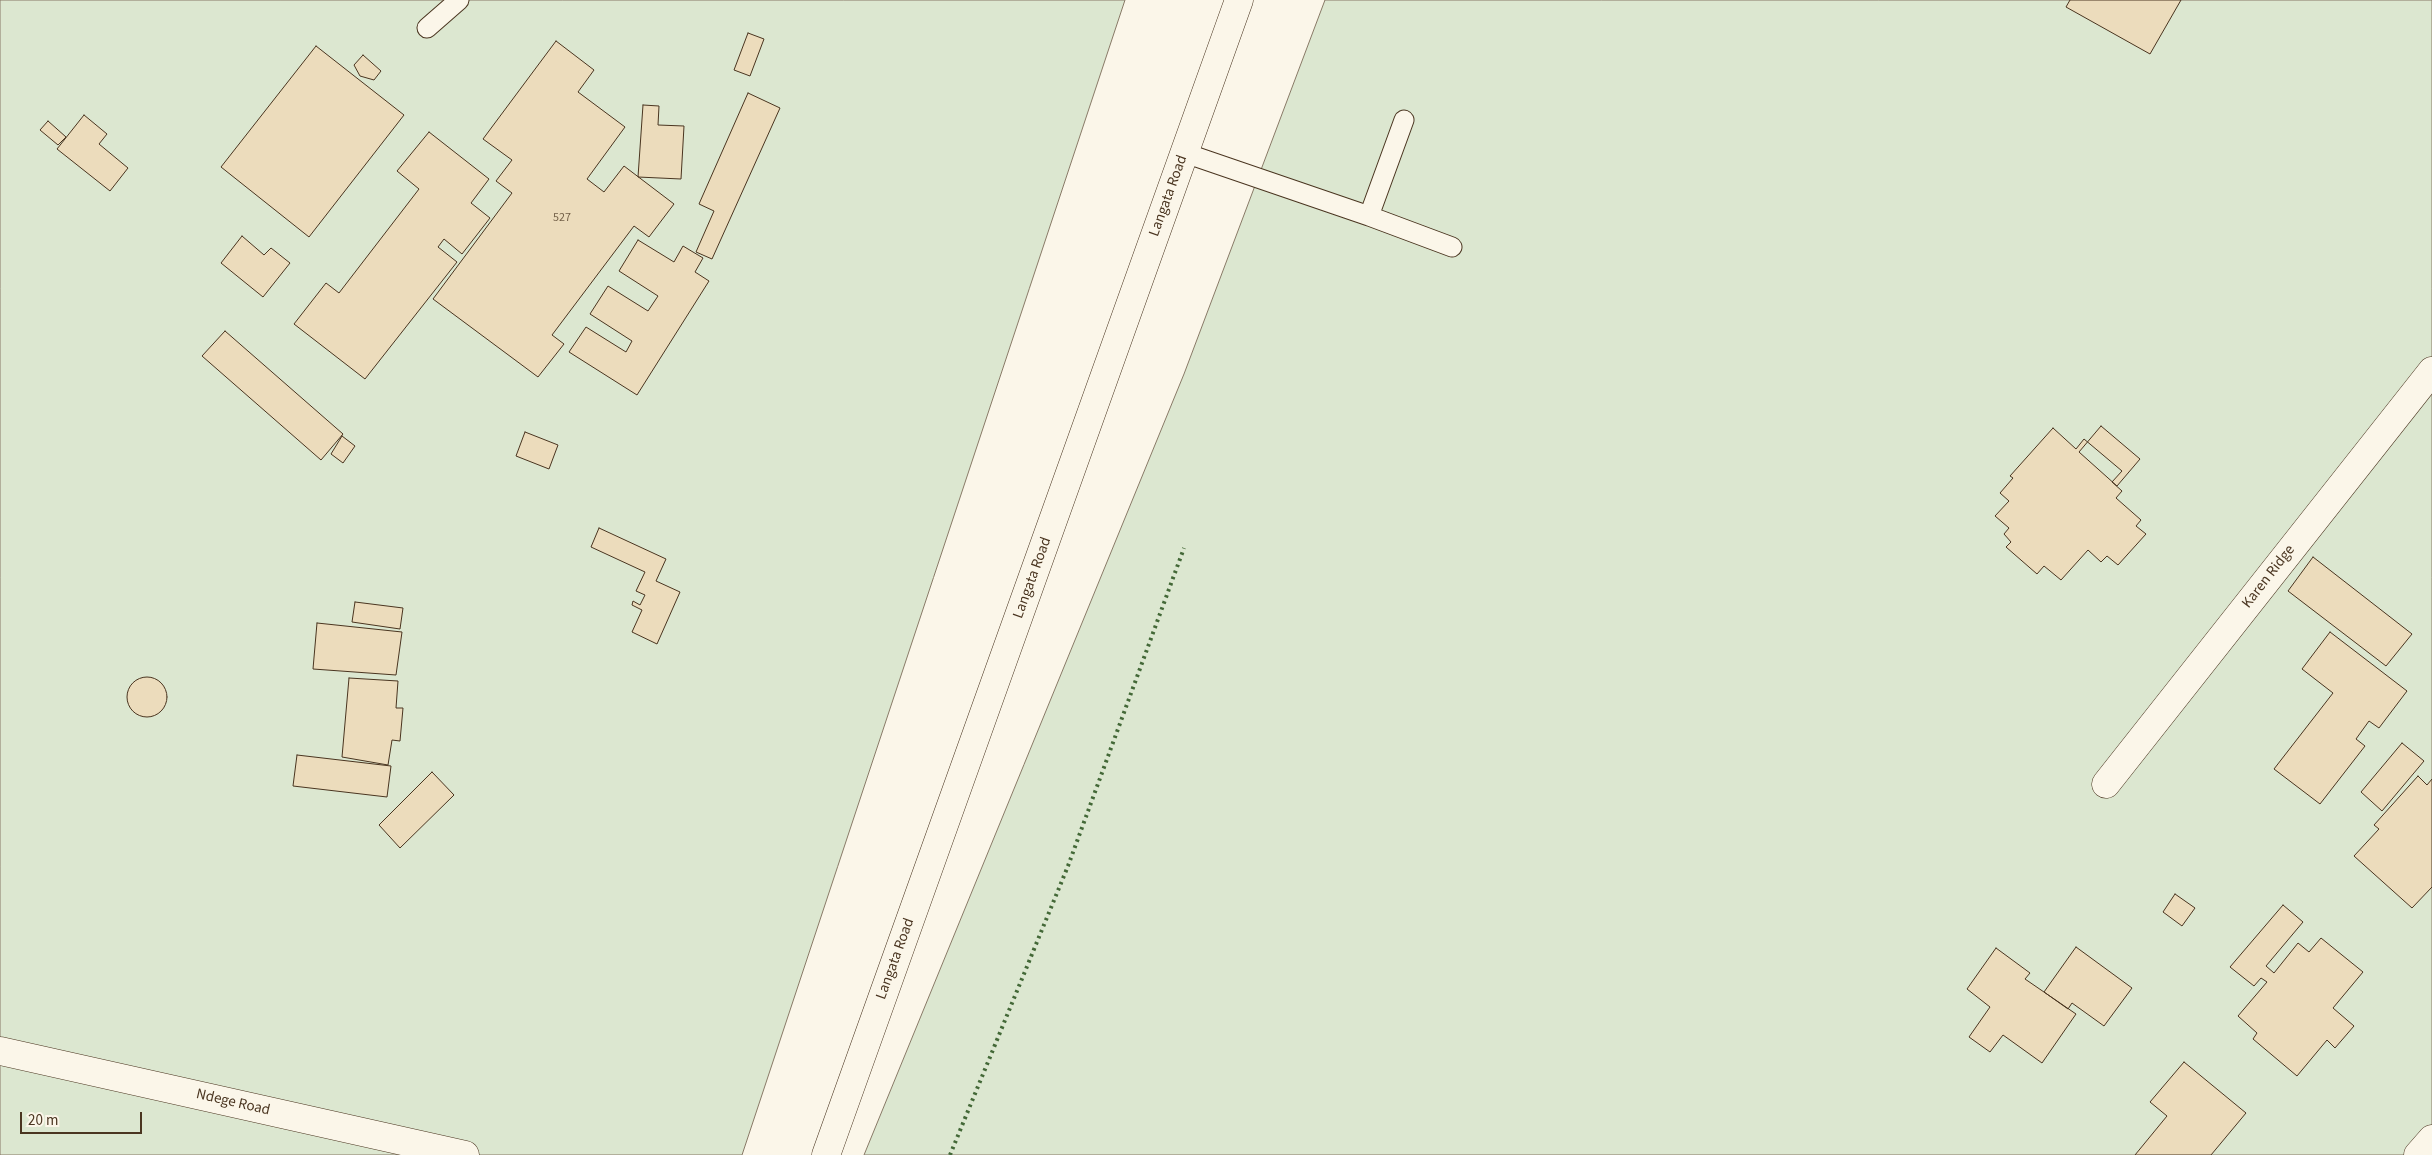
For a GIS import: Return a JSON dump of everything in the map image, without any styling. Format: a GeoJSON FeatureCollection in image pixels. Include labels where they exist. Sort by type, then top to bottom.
{"type":"FeatureCollection","features":[{"type":"Feature","properties":{"kind":"main road","name":"Langata Road"},"geometry":{"type":"LineString","coordinates":[[826,1155],[1240,0]]}},
{"type":"Feature","properties":{"kind":"main road","name":"Karen Ridge"},"geometry":{"type":"LineString","coordinates":[[2106,784],[2432,370]]}},
{"type":"Feature","properties":{"kind":"main road","name":"Ndege Road"},"geometry":{"type":"LineString","coordinates":[[0,1051],[466,1155]]}},
{"type":"Feature","properties":{"kind":"main road"},"geometry":{"type":"LineString","coordinates":[[2418,1155],[2432,1138]]}},
{"type":"Feature","properties":{"kind":"lane"},"geometry":{"type":"LineString","coordinates":[[426,28],[459,0]]}},
{"type":"Feature","properties":{"kind":"lane"},"geometry":{"type":"LineString","coordinates":[[1368,216],[1404,120]]}},
{"type":"Feature","properties":{"kind":"lane"},"geometry":{"type":"LineString","coordinates":[[1185,153],[1452,247]]}},
{"type":"Feature","properties":{"kind":"green space"},"geometry":{"type":"Polygon","coordinates":[[[0,0],[1125,0],[742,1155],[0,1155],[0,0]]]}},
{"type":"Feature","properties":{"kind":"green space"},"geometry":{"type":"Polygon","coordinates":[[[1325,0],[2432,0],[2432,1155],[864,1155],[1184,374],[1325,0]]]}},
{"type":"Feature","properties":{"kind":"building"},"geometry":{"type":"Polygon","coordinates":[[[2070,0],[2181,0],[2150,54],[2066,7],[2070,0]]]}},
{"type":"Feature","properties":{"kind":"building"},"geometry":{"type":"Polygon","coordinates":[[[748,33],[764,39],[750,76],[734,70],[748,33]]]}},
{"type":"Feature","properties":{"kind":"building"},"geometry":{"type":"Polygon","coordinates":[[[556,41],[594,70],[578,92],[625,127],[587,179],[604,192],[624,166],[674,204],[649,237],[634,226],[552,335],[564,344],[538,377],[433,299],[512,193],[496,181],[512,160],[483,139],[556,41]]]}},
{"type":"Feature","properties":{"kind":"building"},"geometry":{"type":"Polygon","coordinates":[[[316,46],[404,115],[309,237],[221,167],[316,46]]]}},
{"type":"Feature","properties":{"kind":"building"},"geometry":{"type":"Polygon","coordinates":[[[363,55],[381,71],[374,80],[360,76],[354,65],[363,55]]]}},
{"type":"Feature","properties":{"kind":"building"},"geometry":{"type":"Polygon","coordinates":[[[748,93],[780,108],[712,259],[696,252],[714,211],[699,204],[748,93]]]}},
{"type":"Feature","properties":{"kind":"building"},"geometry":{"type":"Polygon","coordinates":[[[643,105],[659,106],[658,125],[684,126],[681,179],[638,177],[643,105]]]}},
{"type":"Feature","properties":{"kind":"building"},"geometry":{"type":"Polygon","coordinates":[[[84,115],[107,134],[99,144],[128,168],[110,191],[57,149],[84,115]]]}},
{"type":"Feature","properties":{"kind":"building"},"geometry":{"type":"Polygon","coordinates":[[[48,121],[66,137],[58,145],[40,130],[48,121]]]}},
{"type":"Feature","properties":{"kind":"building"},"geometry":{"type":"Polygon","coordinates":[[[429,132],[489,179],[471,203],[490,218],[462,254],[444,239],[438,247],[457,262],[365,379],[294,324],[326,283],[339,293],[419,189],[397,171],[429,132]]]}},
{"type":"Feature","properties":{"kind":"building"},"geometry":{"type":"Polygon","coordinates":[[[242,236],[264,255],[271,248],[290,263],[263,297],[221,263],[242,236]]]}},
{"type":"Feature","properties":{"kind":"building"},"geometry":{"type":"Polygon","coordinates":[[[638,240],[674,262],[683,246],[703,258],[695,272],[709,281],[637,395],[569,352],[586,327],[626,352],[632,341],[590,314],[608,286],[648,311],[658,296],[619,271],[638,240]]]}},
{"type":"Feature","properties":{"kind":"building"},"geometry":{"type":"Polygon","coordinates":[[[225,331],[343,434],[321,460],[202,356],[225,331]]]}},
{"type":"Feature","properties":{"kind":"building"},"geometry":{"type":"Polygon","coordinates":[[[2101,426],[2140,459],[2117,486],[2079,452],[2101,426]]]}},
{"type":"Feature","properties":{"kind":"building"},"geometry":{"type":"Polygon","coordinates":[[[2053,428],[2076,449],[2084,439],[2122,471],[2112,482],[2122,491],[2116,498],[2141,520],[2136,526],[2146,534],[2118,565],[2107,556],[2101,562],[2088,550],[2061,580],[2044,566],[2037,574],[2006,547],[2011,542],[2004,534],[2009,528],[1995,516],[2009,501],[2000,493],[2013,478],[2010,476],[2053,428]]]}},
{"type":"Feature","properties":{"kind":"building"},"geometry":{"type":"Polygon","coordinates":[[[525,432],[558,445],[549,469],[516,456],[525,432]]]}},
{"type":"Feature","properties":{"kind":"building"},"geometry":{"type":"Polygon","coordinates":[[[342,436],[355,446],[343,463],[331,454],[342,436]]]}},
{"type":"Feature","properties":{"kind":"building"},"geometry":{"type":"Polygon","coordinates":[[[599,528],[666,559],[656,581],[680,592],[657,644],[632,632],[642,610],[632,605],[633,601],[640,605],[645,595],[636,591],[645,572],[591,547],[599,528]]]}},
{"type":"Feature","properties":{"kind":"building"},"geometry":{"type":"Polygon","coordinates":[[[2313,557],[2412,634],[2386,666],[2288,591],[2313,557]]]}},
{"type":"Feature","properties":{"kind":"building"},"geometry":{"type":"Polygon","coordinates":[[[355,602],[403,608],[400,629],[352,622],[355,602]]]}},
{"type":"Feature","properties":{"kind":"building"},"geometry":{"type":"Polygon","coordinates":[[[317,623],[402,632],[396,675],[313,669],[317,623]]]}},
{"type":"Feature","properties":{"kind":"building"},"geometry":{"type":"Polygon","coordinates":[[[2330,632],[2407,691],[2379,728],[2369,721],[2356,739],[2365,746],[2320,804],[2274,769],[2333,693],[2302,669],[2330,632]]]}},
{"type":"Feature","properties":{"kind":"building"},"geometry":{"type":"Polygon","coordinates":[[[151,677],[158,680],[164,686],[167,697],[166,705],[158,714],[151,717],[143,717],[136,714],[128,705],[127,693],[130,686],[139,678],[151,677]]]}},
{"type":"Feature","properties":{"kind":"building"},"geometry":{"type":"Polygon","coordinates":[[[349,678],[398,681],[396,708],[403,708],[400,741],[392,740],[388,765],[342,757],[349,678]]]}},
{"type":"Feature","properties":{"kind":"building"},"geometry":{"type":"Polygon","coordinates":[[[2402,743],[2424,761],[2382,811],[2361,792],[2402,743]]]}},
{"type":"Feature","properties":{"kind":"building"},"geometry":{"type":"Polygon","coordinates":[[[297,755],[391,766],[387,797],[293,786],[297,755]]]}},
{"type":"Feature","properties":{"kind":"building"},"geometry":{"type":"Polygon","coordinates":[[[432,772],[454,795],[400,848],[379,825],[432,772]]]}},
{"type":"Feature","properties":{"kind":"building"},"geometry":{"type":"Polygon","coordinates":[[[2418,776],[2427,785],[2432,779],[2432,887],[2412,908],[2354,856],[2379,829],[2374,825],[2418,776]]]}},
{"type":"Feature","properties":{"kind":"building"},"geometry":{"type":"Polygon","coordinates":[[[2175,894],[2195,908],[2182,926],[2163,912],[2175,894]]]}},
{"type":"Feature","properties":{"kind":"building"},"geometry":{"type":"Polygon","coordinates":[[[2283,905],[2303,922],[2266,966],[2274,973],[2298,943],[2309,952],[2321,938],[2363,972],[2333,1008],[2354,1026],[2335,1048],[2327,1040],[2297,1076],[2253,1039],[2257,1033],[2238,1016],[2267,982],[2261,978],[2254,986],[2230,967],[2283,905]]]}},
{"type":"Feature","properties":{"kind":"building"},"geometry":{"type":"Polygon","coordinates":[[[2076,947],[2132,988],[2104,1026],[2072,1003],[2068,1009],[2044,992],[2076,947]]]}},
{"type":"Feature","properties":{"kind":"building"},"geometry":{"type":"Polygon","coordinates":[[[1996,948],[2030,973],[2025,979],[2076,1014],[2042,1063],[2003,1035],[1990,1052],[1969,1037],[1990,1007],[1967,989],[1996,948]]]}},
{"type":"Feature","properties":{"kind":"building"},"geometry":{"type":"Polygon","coordinates":[[[2184,1062],[2246,1113],[2211,1155],[2135,1155],[2167,1116],[2150,1102],[2184,1062]]]}},
{"type":"Feature","properties":{"kind":"hedge"},"geometry":{"type":"LineString","coordinates":[[950,1155],[1068,866],[1184,548]]}}]}
